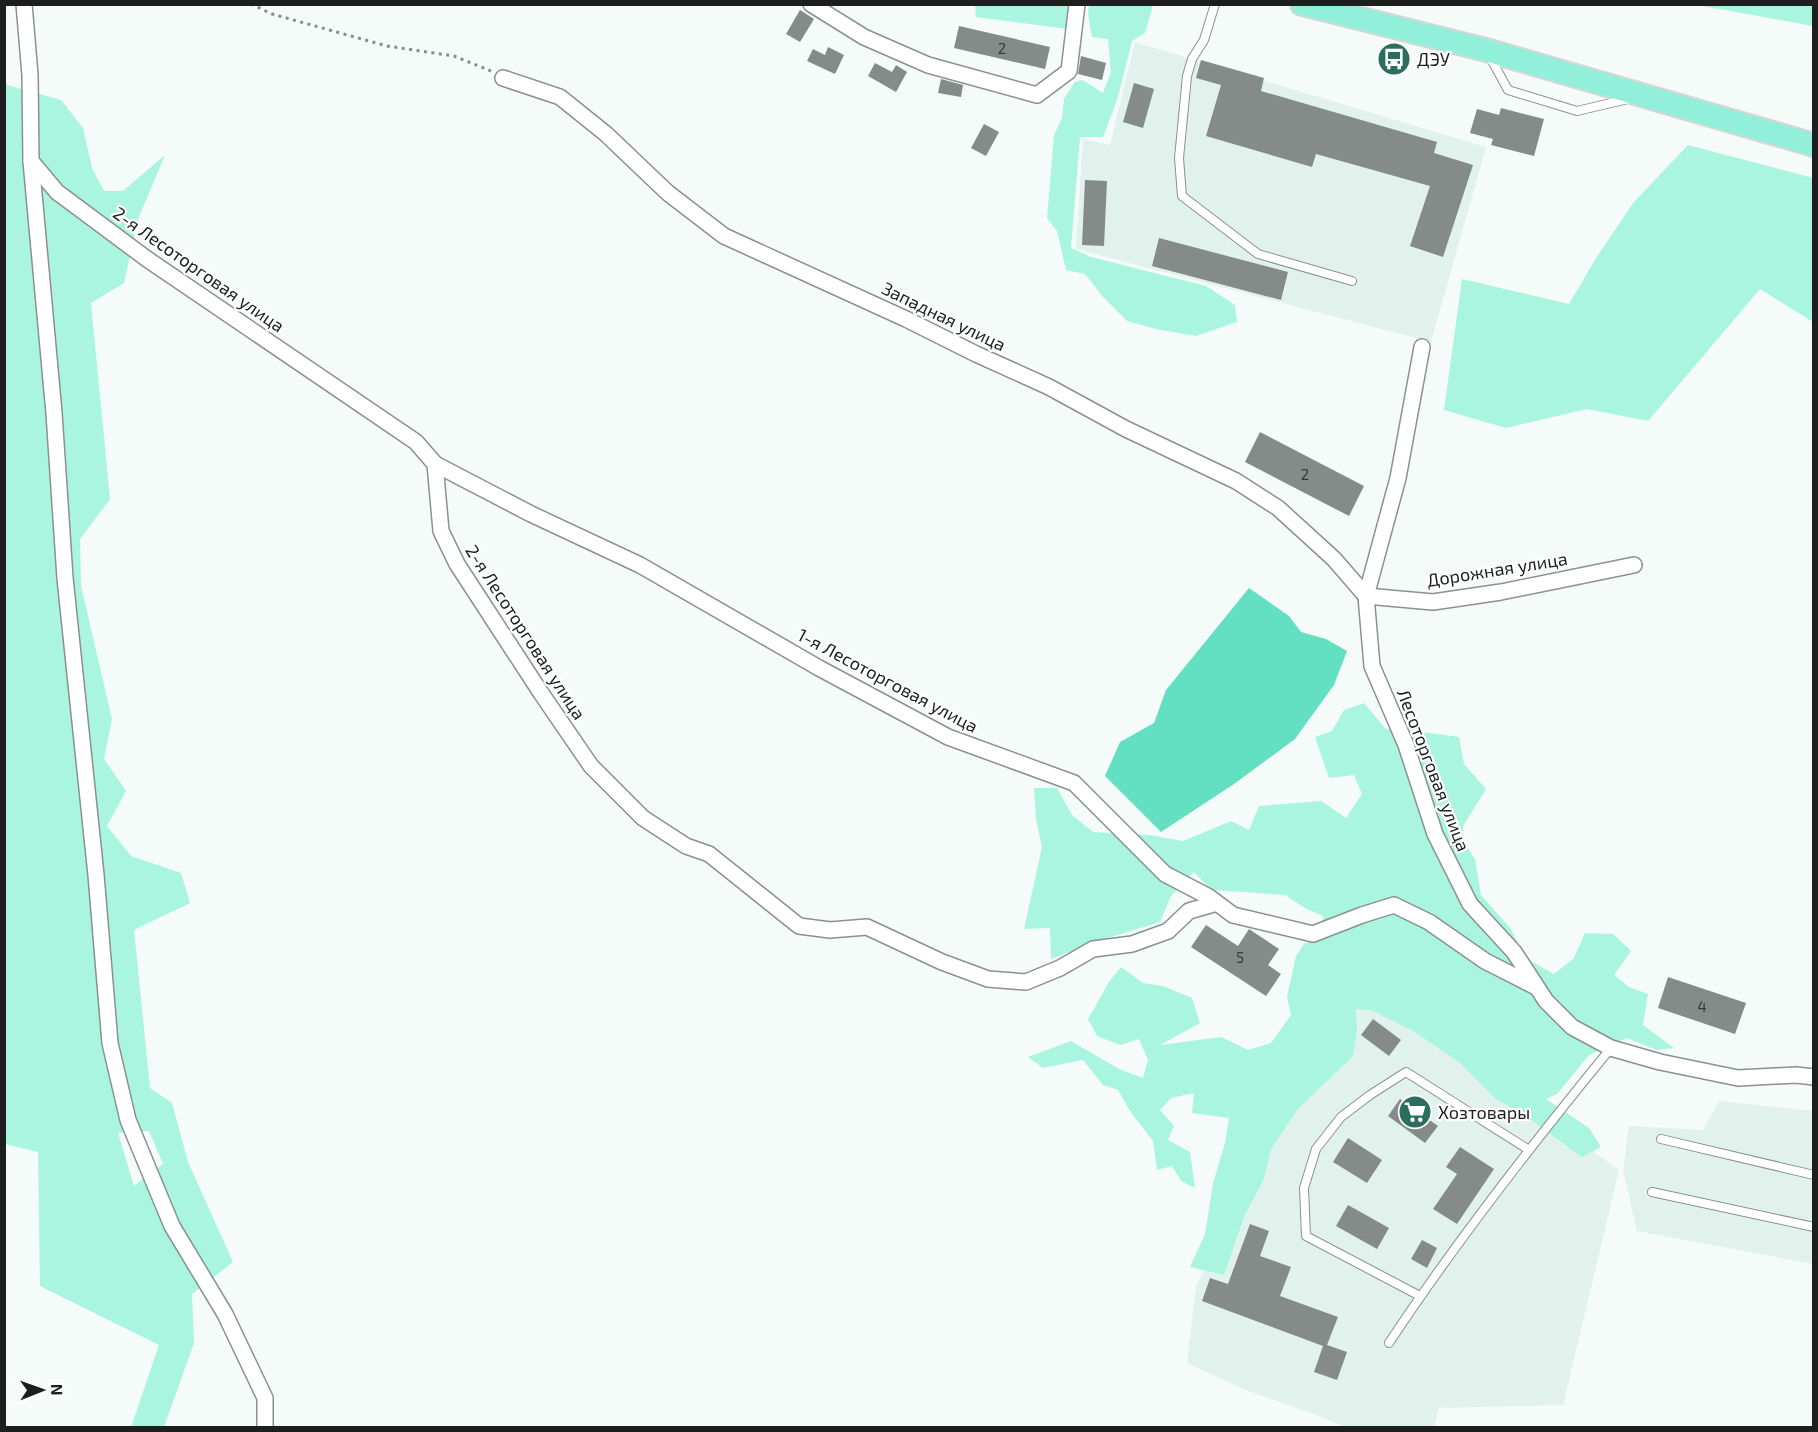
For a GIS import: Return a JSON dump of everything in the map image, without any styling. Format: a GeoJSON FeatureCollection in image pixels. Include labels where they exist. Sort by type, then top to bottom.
{"type":"FeatureCollection","features":[{"type":"Feature","properties":{"kind":"main road"},"geometry":{"type":"LineString","coordinates":[[1302,4],[1486,50],[1814,145]]}},
{"type":"Feature","properties":{"kind":"street"},"geometry":{"type":"LineString","coordinates":[[24,4],[30,75],[32,160],[54,412],[65,578],[95,863],[110,1043],[128,1120],[172,1226],[225,1314],[265,1398],[265,1428]]}},
{"type":"Feature","properties":{"kind":"street"},"geometry":{"type":"LineString","coordinates":[[811,4],[864,36],[928,65],[1037,94],[1069,71],[1077,4]]}},
{"type":"Feature","properties":{"kind":"street","name":"Западная улица"},"geometry":{"type":"LineString","coordinates":[[504,78],[560,97],[606,134],[669,193],[724,236],[906,318],[976,354],[1049,387],[1126,429],[1236,481],[1278,508],[1334,560],[1366,596]]}},
{"type":"Feature","properties":{"kind":"street","name":"2-я Лесоторговая улица"},"geometry":{"type":"LineString","coordinates":[[32,160],[57,192],[147,259],[416,442],[435,464],[441,531],[457,564],[591,766],[643,818],[686,846],[709,854],[799,926],[830,930],[867,927],[942,962],[988,979],[1026,982],[1060,968],[1093,949],[1132,944],[1168,931],[1189,911],[1217,903]]}},
{"type":"Feature","properties":{"kind":"street"},"geometry":{"type":"LineString","coordinates":[[1366,596],[1398,478],[1422,347]]}},
{"type":"Feature","properties":{"kind":"street","name":"1-я Лесоторговая улица"},"geometry":{"type":"LineString","coordinates":[[435,464],[531,514],[640,565],[819,668],[948,737],[1074,783],[1165,874],[1217,903],[1233,915],[1313,934],[1394,905],[1429,922],[1485,961],[1536,987]]}},
{"type":"Feature","properties":{"kind":"street","name":"Дорожная улица"},"geometry":{"type":"LineString","coordinates":[[1366,596],[1433,602],[1501,592],[1634,565]]}},
{"type":"Feature","properties":{"kind":"street","name":"Лесоторговая улица"},"geometry":{"type":"LineString","coordinates":[[1366,596],[1372,666],[1406,745],[1435,834],[1470,904],[1514,952],[1546,1001],[1572,1027],[1611,1048],[1660,1062],[1738,1078],[1814,1077]]}},
{"type":"Feature","properties":{"kind":"lane"},"geometry":{"type":"LineString","coordinates":[[1215,4],[1204,40],[1192,59],[1187,76],[1179,158],[1182,196],[1258,254],[1352,281]]}},
{"type":"Feature","properties":{"kind":"lane"},"geometry":{"type":"LineString","coordinates":[[1486,50],[1508,90],[1577,111],[1640,96]]}},
{"type":"Feature","properties":{"kind":"lane"},"geometry":{"type":"LineString","coordinates":[[1389,1343],[1420,1296],[1529,1150],[1611,1048]]}},
{"type":"Feature","properties":{"kind":"lane"},"geometry":{"type":"LineString","coordinates":[[1420,1296],[1306,1236],[1304,1188],[1316,1149],[1341,1117],[1406,1072],[1529,1150]]}},
{"type":"Feature","properties":{"kind":"lane"},"geometry":{"type":"LineString","coordinates":[[1661,1138],[1814,1175]]}},
{"type":"Feature","properties":{"kind":"lane"},"geometry":{"type":"LineString","coordinates":[[1652,1192],[1814,1227]]}},
{"type":"Feature","properties":{"kind":"path"},"geometry":{"type":"LineString","coordinates":[[250,4],[272,14],[387,46],[454,56],[486,68],[504,78]]}},
{"type":"Feature","properties":{"kind":"shaded area"},"geometry":{"type":"Polygon","coordinates":[[[975,5],[1072,5],[1068,29],[976,17],[975,5]]]}},
{"type":"Feature","properties":{"kind":"shaded area"},"geometry":{"type":"Polygon","coordinates":[[[1089,5],[1153,5],[1145,33],[1132,41],[1118,97],[1103,137],[1080,137],[1071,248],[1091,257],[1206,286],[1235,305],[1237,322],[1196,336],[1127,321],[1103,297],[1085,274],[1066,270],[1057,231],[1047,218],[1054,135],[1062,118],[1064,99],[1075,82],[1082,80],[1103,93],[1111,72],[1108,39],[1092,37],[1088,14],[1089,5]]]}},
{"type":"Feature","properties":{"kind":"shaded area"},"geometry":{"type":"Polygon","coordinates":[[[1697,5],[1813,5],[1813,26],[1697,5]]]}},
{"type":"Feature","properties":{"kind":"shaded area"},"geometry":{"type":"Polygon","coordinates":[[[1135,42],[1486,147],[1431,342],[1076,249],[1083,139],[1110,145],[1135,42]]]}},
{"type":"Feature","properties":{"kind":"shaded area"},"geometry":{"type":"Polygon","coordinates":[[[4,75],[7,85],[61,100],[83,128],[92,168],[104,191],[123,191],[165,155],[138,219],[124,283],[91,303],[110,499],[80,539],[81,586],[112,719],[104,759],[126,791],[107,826],[131,856],[181,873],[190,903],[134,930],[150,1088],[172,1103],[188,1162],[233,1262],[192,1294],[194,1343],[164,1427],[131,1427],[159,1345],[40,1286],[38,1152],[5,1144],[4,75]],[[149,1131],[118,1133],[134,1186],[163,1164],[149,1131]]]}},
{"type":"Feature","properties":{"kind":"shaded area"},"geometry":{"type":"Polygon","coordinates":[[[1688,145],[1813,178],[1813,322],[1760,289],[1648,421],[1587,409],[1506,428],[1444,410],[1462,279],[1569,304],[1598,255],[1634,202],[1688,145]]]}},
{"type":"Feature","properties":{"kind":"shaded area"},"geometry":{"type":"Polygon","coordinates":[[[1249,588],[1289,616],[1301,632],[1326,639],[1347,651],[1334,685],[1295,739],[1234,784],[1161,832],[1105,776],[1120,742],[1154,723],[1166,690],[1249,588]]]}},
{"type":"Feature","properties":{"kind":"shaded area"},"geometry":{"type":"Polygon","coordinates":[[[1364,703],[1386,729],[1459,737],[1464,764],[1486,789],[1463,826],[1463,841],[1475,859],[1481,895],[1511,929],[1525,958],[1554,974],[1574,958],[1585,933],[1613,934],[1631,951],[1614,975],[1629,987],[1648,994],[1643,1025],[1674,1048],[1656,1050],[1627,1038],[1589,1055],[1557,1094],[1546,1099],[1589,1128],[1601,1147],[1582,1157],[1523,1114],[1496,1099],[1459,1062],[1415,1032],[1371,1010],[1356,1009],[1357,1030],[1353,1056],[1297,1110],[1271,1149],[1264,1178],[1244,1217],[1224,1275],[1190,1267],[1205,1234],[1213,1183],[1225,1143],[1229,1118],[1192,1113],[1194,1093],[1171,1098],[1160,1110],[1174,1126],[1168,1140],[1190,1152],[1195,1188],[1181,1181],[1172,1166],[1157,1170],[1153,1141],[1130,1111],[1118,1090],[1103,1085],[1083,1060],[1043,1068],[1028,1057],[1071,1041],[1119,1069],[1143,1078],[1148,1060],[1139,1039],[1120,1045],[1097,1036],[1088,1019],[1109,982],[1121,967],[1143,983],[1163,986],[1192,998],[1200,1023],[1160,1045],[1221,1037],[1248,1050],[1271,1043],[1291,1015],[1287,997],[1296,956],[1304,944],[1319,938],[1323,916],[1285,895],[1211,890],[1194,872],[1171,896],[1160,922],[1098,941],[1051,959],[1050,928],[1024,929],[1042,847],[1036,819],[1034,788],[1057,788],[1072,815],[1093,832],[1149,835],[1183,841],[1231,821],[1249,830],[1259,806],[1321,801],[1346,818],[1362,794],[1354,775],[1329,778],[1315,737],[1332,731],[1344,710],[1364,703]]]}},
{"type":"Feature","properties":{"kind":"shaded area"},"geometry":{"type":"Polygon","coordinates":[[[1364,997],[1551,1121],[1619,1170],[1563,1405],[1439,1408],[1434,1427],[1345,1427],[1246,1390],[1187,1363],[1196,1286],[1254,1170],[1364,997]]]}},
{"type":"Feature","properties":{"kind":"shaded area"},"geometry":{"type":"Polygon","coordinates":[[[1719,1101],[1813,1111],[1813,1264],[1637,1231],[1623,1170],[1629,1126],[1703,1130],[1719,1101]]]}},
{"type":"Feature","properties":{"kind":"building"},"geometry":{"type":"Polygon","coordinates":[[[800,10],[814,19],[800,42],[786,34],[800,10]]]}},
{"type":"Feature","properties":{"kind":"building"},"geometry":{"type":"Polygon","coordinates":[[[959,26],[1050,47],[1045,69],[954,48],[959,26]]]}},
{"type":"Feature","properties":{"kind":"building"},"geometry":{"type":"Polygon","coordinates":[[[828,47],[844,55],[835,74],[807,61],[813,49],[825,55],[828,47]]]}},
{"type":"Feature","properties":{"kind":"building"},"geometry":{"type":"Polygon","coordinates":[[[1081,56],[1106,63],[1102,80],[1078,74],[1081,56]]]}},
{"type":"Feature","properties":{"kind":"building"},"geometry":{"type":"Polygon","coordinates":[[[1201,60],[1264,78],[1261,91],[1437,142],[1434,153],[1473,165],[1443,257],[1410,246],[1430,186],[1316,154],[1312,167],[1206,136],[1221,85],[1196,78],[1201,60]]]}},
{"type":"Feature","properties":{"kind":"building"},"geometry":{"type":"Polygon","coordinates":[[[875,63],[892,72],[896,65],[907,72],[896,92],[868,76],[875,63]]]}},
{"type":"Feature","properties":{"kind":"building"},"geometry":{"type":"Polygon","coordinates":[[[941,79],[963,85],[961,97],[938,93],[941,79]]]}},
{"type":"Feature","properties":{"kind":"building"},"geometry":{"type":"Polygon","coordinates":[[[1134,83],[1154,89],[1143,128],[1123,122],[1134,83]]]}},
{"type":"Feature","properties":{"kind":"building"},"geometry":{"type":"Polygon","coordinates":[[[1501,108],[1544,119],[1534,156],[1491,145],[1493,139],[1470,133],[1477,109],[1499,115],[1501,108]]]}},
{"type":"Feature","properties":{"kind":"building"},"geometry":{"type":"Polygon","coordinates":[[[984,124],[999,132],[986,156],[971,148],[984,124]]]}},
{"type":"Feature","properties":{"kind":"building"},"geometry":{"type":"Polygon","coordinates":[[[1085,180],[1107,181],[1104,246],[1082,245],[1085,180]]]}},
{"type":"Feature","properties":{"kind":"building"},"geometry":{"type":"Polygon","coordinates":[[[1159,238],[1288,272],[1281,300],[1152,266],[1159,238]]]}},
{"type":"Feature","properties":{"kind":"building"},"geometry":{"type":"Polygon","coordinates":[[[1260,432],[1364,486],[1349,516],[1245,462],[1260,432]]]}},
{"type":"Feature","properties":{"kind":"building"},"geometry":{"type":"Polygon","coordinates":[[[1206,925],[1238,946],[1249,929],[1279,949],[1268,965],[1281,974],[1266,996],[1191,947],[1206,925]]]}},
{"type":"Feature","properties":{"kind":"building"},"geometry":{"type":"Polygon","coordinates":[[[1668,977],[1746,1003],[1735,1034],[1658,1008],[1668,977]]]}},
{"type":"Feature","properties":{"kind":"building"},"geometry":{"type":"Polygon","coordinates":[[[1373,1019],[1401,1040],[1389,1056],[1361,1035],[1373,1019]]]}},
{"type":"Feature","properties":{"kind":"building"},"geometry":{"type":"Polygon","coordinates":[[[1400,1099],[1438,1126],[1425,1143],[1388,1116],[1400,1099]]]}},
{"type":"Feature","properties":{"kind":"building"},"geometry":{"type":"Polygon","coordinates":[[[1348,1138],[1382,1160],[1367,1183],[1333,1162],[1348,1138]]]}},
{"type":"Feature","properties":{"kind":"building"},"geometry":{"type":"Polygon","coordinates":[[[1460,1147],[1494,1169],[1457,1224],[1433,1209],[1457,1174],[1446,1167],[1460,1147]]]}},
{"type":"Feature","properties":{"kind":"building"},"geometry":{"type":"Polygon","coordinates":[[[1348,1205],[1389,1228],[1377,1249],[1336,1226],[1348,1205]]]}},
{"type":"Feature","properties":{"kind":"building"},"geometry":{"type":"Polygon","coordinates":[[[1250,1224],[1269,1231],[1260,1256],[1291,1267],[1280,1296],[1338,1317],[1327,1345],[1347,1352],[1337,1380],[1314,1372],[1323,1346],[1202,1301],[1210,1278],[1228,1284],[1250,1224]]]}},
{"type":"Feature","properties":{"kind":"building"},"geometry":{"type":"Polygon","coordinates":[[[1422,1240],[1437,1248],[1427,1268],[1411,1259],[1422,1240]]]}},
{"type":"Feature","properties":{"kind":"place","name":"ДЭУ"},"geometry":{"type":"Point","coordinates":[1394,59]}},
{"type":"Feature","properties":{"kind":"place","name":"Хозтовары"},"geometry":{"type":"Point","coordinates":[1415,1112]}}]}
